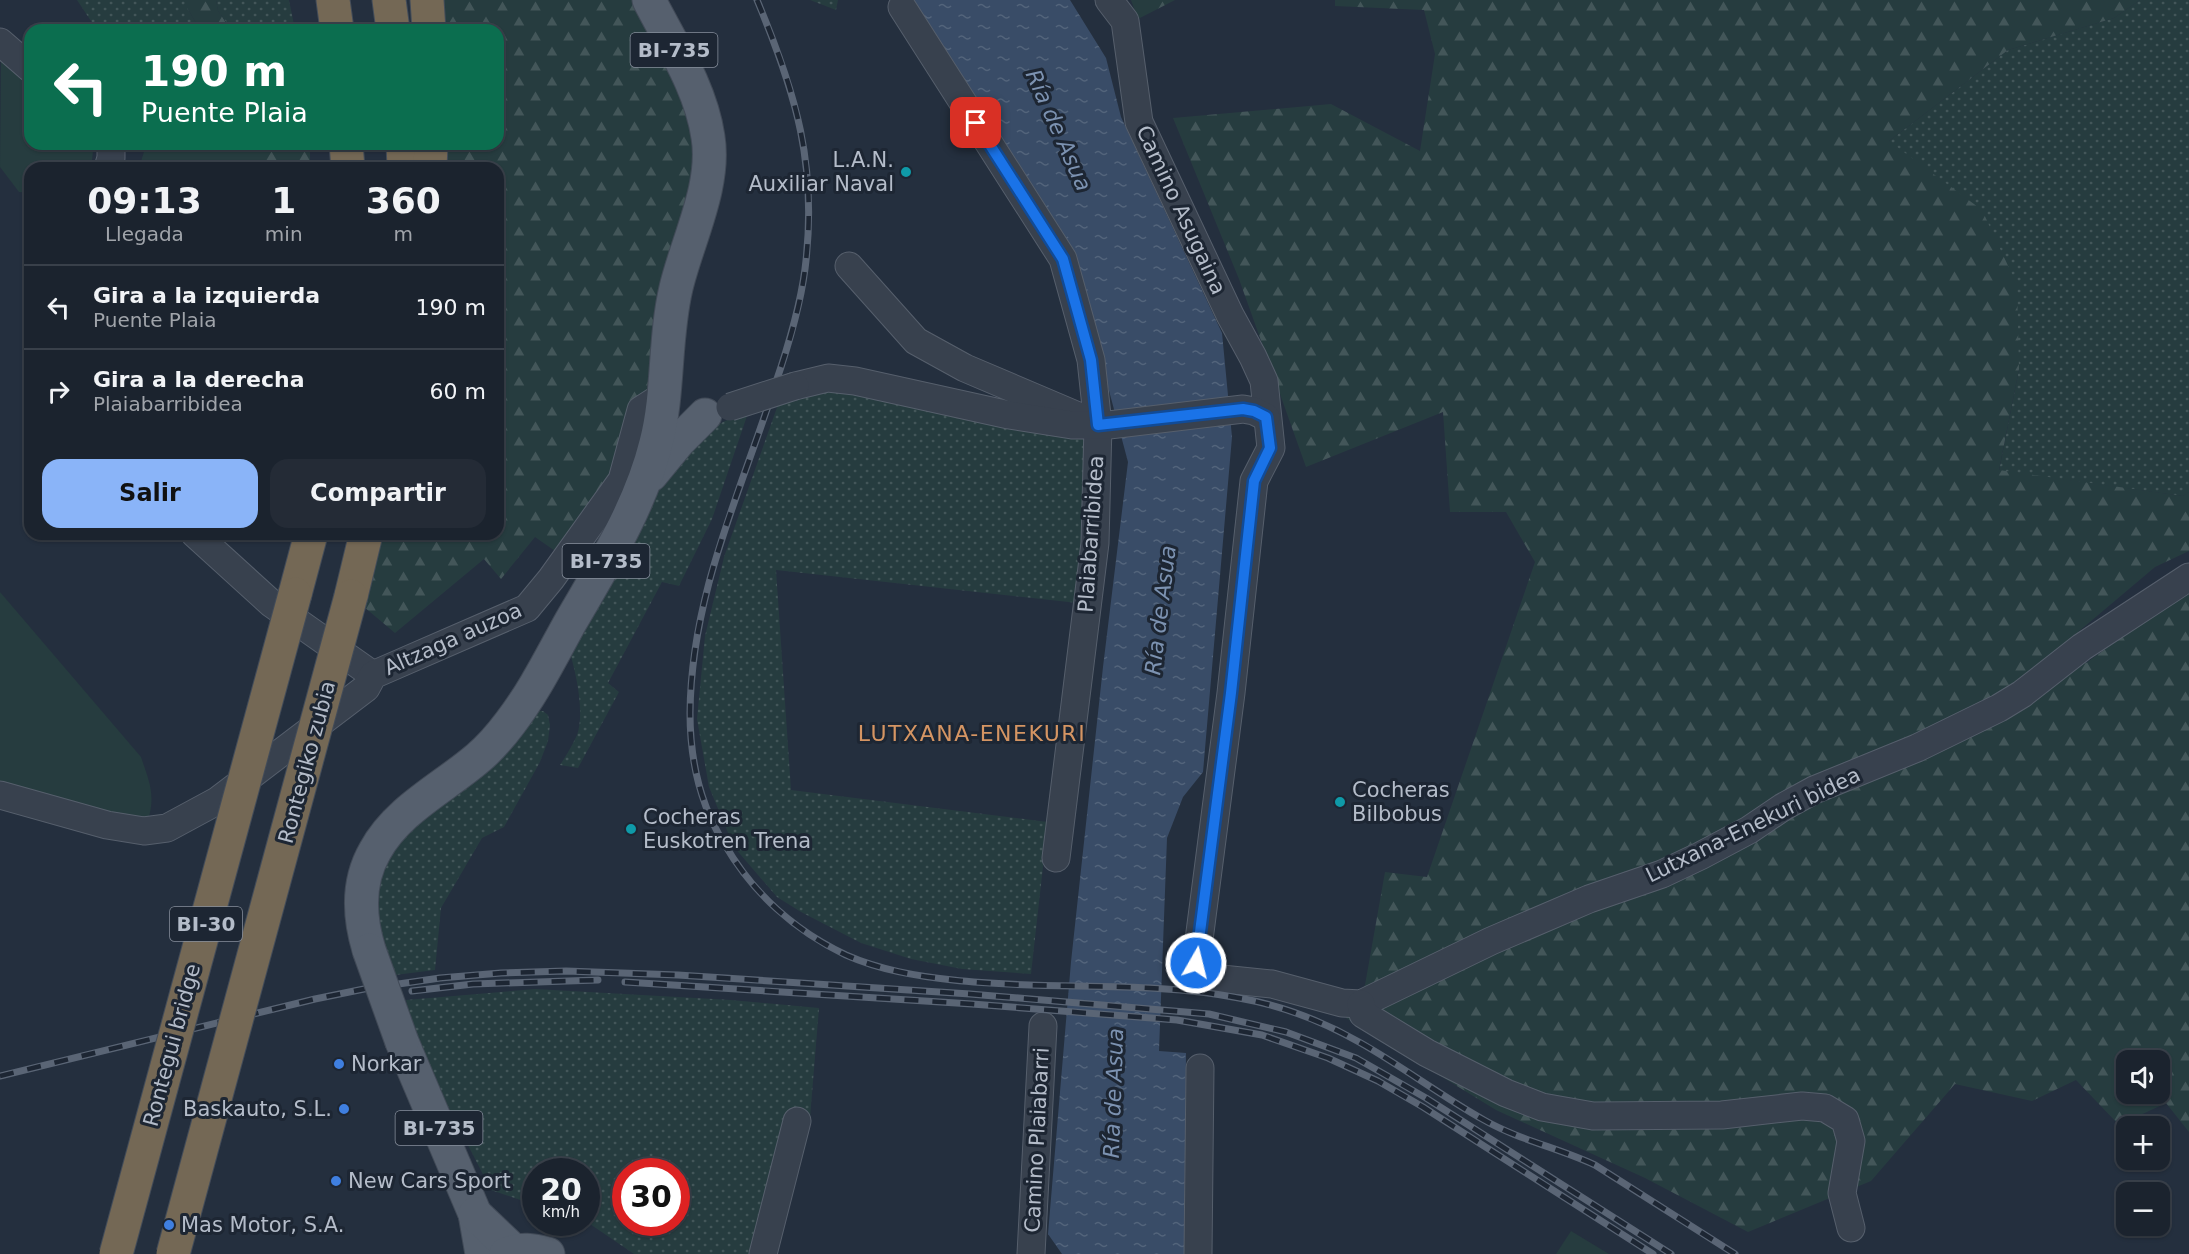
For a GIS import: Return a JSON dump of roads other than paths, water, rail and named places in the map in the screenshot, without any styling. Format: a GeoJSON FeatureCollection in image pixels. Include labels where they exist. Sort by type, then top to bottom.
{"type":"FeatureCollection","features":[{"type":"Feature","properties":{"kind":"highway"},"geometry":{"type":"LineString","coordinates":[[333,0],[336,24]]}},
{"type":"Feature","properties":{"kind":"highway"},"geometry":{"type":"LineString","coordinates":[[389,0],[392,24]]}},
{"type":"Feature","properties":{"kind":"highway"},"geometry":{"type":"LineString","coordinates":[[428,0],[429,24]]}},
{"type":"Feature","properties":{"kind":"highway","name":"Rontegui bridge"},"geometry":{"type":"LineString","coordinates":[[116,1254],[310,540]]}},
{"type":"Feature","properties":{"kind":"highway","name":"Rontegiko zubia"},"geometry":{"type":"LineString","coordinates":[[173,1254],[263,927],[365,540]]}},
{"type":"Feature","properties":{"kind":"main road","name":"BI-735"},"geometry":{"type":"LineString","coordinates":[[475,1214],[402,1042],[369,950],[363,928],[361,899],[368,867],[374,851],[384,836],[404,815],[479,758],[519,711],[627,523],[644,484],[657,441],[675,293],[709,173],[709,138],[700,100],[649,0]]}},
{"type":"Feature","properties":{"kind":"main road"},"geometry":{"type":"LineString","coordinates":[[644,484],[679,441],[717,411]]}},
{"type":"Feature","properties":{"kind":"main road"},"geometry":{"type":"LineString","coordinates":[[475,1214],[510,1252],[532,1249],[548,1254]]}},
{"type":"Feature","properties":{"kind":"main road"},"geometry":{"type":"LineString","coordinates":[[475,1214],[482,1254]]}},
{"type":"Feature","properties":{"kind":"street","name":"Camino Asugaina"},"geometry":{"type":"LineString","coordinates":[[1109,0],[1125,21],[1139,122],[1230,315],[1264,381],[1254,413],[1270,448],[1254,481],[1231,693],[1196,972],[1202,977],[1272,984],[1342,1003],[1361,1004]]}},
{"type":"Feature","properties":{"kind":"street","name":"Plaiabarribidea"},"geometry":{"type":"LineString","coordinates":[[902,7],[1063,259],[1091,360],[1104,425],[1095,543],[1056,858]]}},
{"type":"Feature","properties":{"kind":"street"},"geometry":{"type":"LineString","coordinates":[[0,42],[24,63]]}},
{"type":"Feature","properties":{"kind":"street"},"geometry":{"type":"LineString","coordinates":[[849,266],[916,341],[965,368],[1104,425]]}},
{"type":"Feature","properties":{"kind":"street"},"geometry":{"type":"LineString","coordinates":[[661,407],[717,411],[828,378],[892,387],[1009,416],[1072,425],[1104,425],[1254,413]]}},
{"type":"Feature","properties":{"kind":"street","name":"Altzaga auzoa"},"geometry":{"type":"LineString","coordinates":[[0,795],[107,825],[144,831],[167,828],[217,801],[366,688],[373,675],[527,608],[551,579],[622,480],[641,410],[661,407]]}},
{"type":"Feature","properties":{"kind":"street"},"geometry":{"type":"LineString","coordinates":[[202,540],[272,604],[373,675]]}},
{"type":"Feature","properties":{"kind":"street","name":"Lutxana-Enekuri bidea"},"geometry":{"type":"LineString","coordinates":[[1361,1004],[1491,941],[1589,899],[1662,874],[1749,830],[1814,790],[1917,748],[1999,708],[2022,694],[2090,641],[2189,577]]}},
{"type":"Feature","properties":{"kind":"street"},"geometry":{"type":"LineString","coordinates":[[1361,1004],[1363,1014],[1427,1053],[1506,1093],[1542,1107],[1593,1116],[1722,1115],[1802,1106],[1825,1108],[1845,1120],[1851,1141],[1842,1193],[1851,1228]]}},
{"type":"Feature","properties":{"kind":"street","name":"Camino Plaiabarri"},"geometry":{"type":"LineString","coordinates":[[1031,1254],[1043,1026]]}},
{"type":"Feature","properties":{"kind":"street"},"geometry":{"type":"LineString","coordinates":[[1198,1254],[1200,1068]]}},
{"type":"Feature","properties":{"kind":"street"},"geometry":{"type":"LineString","coordinates":[[764,1254],[797,1121]]}},
{"type":"Feature","properties":{"kind":"water","name":"Ría de Asua"},"geometry":{"type":"Polygon","coordinates":[[[911,0],[1070,0],[1106,58],[1121,117],[1222,333],[1232,437],[1203,772],[1183,797],[1167,838],[1159,1051],[1186,1053],[1184,1254],[1062,1254],[1048,1234],[1071,962],[1128,462],[1074,259],[911,0]]]}},
{"type":"Feature","properties":{"kind":"railway"},"geometry":{"type":"LineString","coordinates":[[757,0],[793,99],[806,163],[808,232],[800,298],[789,342],[708,586],[693,669],[690,731],[694,765],[709,814],[736,863],[762,895],[810,934],[846,955],[898,972],[989,983],[1168,989],[1254,1001],[1300,1015],[1359,1042],[1497,1127],[1595,1165],[1735,1254]]}},
{"type":"Feature","properties":{"kind":"railway"},"geometry":{"type":"LineString","coordinates":[[0,1076],[315,999],[440,978],[501,973],[566,971],[678,975],[970,994],[1209,1014],[1286,1032],[1356,1058],[1426,1098],[1671,1254]]}},
{"type":"Feature","properties":{"kind":"railway"},"geometry":{"type":"LineString","coordinates":[[412,991],[473,984],[598,980]]}},
{"type":"Feature","properties":{"kind":"railway"},"geometry":{"type":"LineString","coordinates":[[625,982],[972,1004],[1177,1020],[1262,1035],[1328,1058],[1378,1081],[1423,1107],[1653,1254]]}},
{"type":"Feature","properties":{"kind":"place","name":"L.A.N. Auxiliar Naval"},"geometry":{"type":"Point","coordinates":[906,172]}},
{"type":"Feature","properties":{"kind":"place","name":"Cocheras Bilbobus"},"geometry":{"type":"Point","coordinates":[1340,802]}},
{"type":"Feature","properties":{"kind":"place","name":"Cocheras Euskotren Trena"},"geometry":{"type":"Point","coordinates":[631,829]}},
{"type":"Feature","properties":{"kind":"place","name":"Norkar"},"geometry":{"type":"Point","coordinates":[339,1064]}},
{"type":"Feature","properties":{"kind":"place","name":"Baskauto, S.L."},"geometry":{"type":"Point","coordinates":[344,1109]}},
{"type":"Feature","properties":{"kind":"place","name":"New Cars Sport"},"geometry":{"type":"Point","coordinates":[336,1181]}},
{"type":"Feature","properties":{"kind":"place","name":"Mas Motor, S.A."},"geometry":{"type":"Point","coordinates":[169,1225]}},
{"type":"Feature","properties":{"kind":"district","name":"LUTXANA-ENEKURI"},"geometry":{"type":"Point","coordinates":[972,733]}}]}
